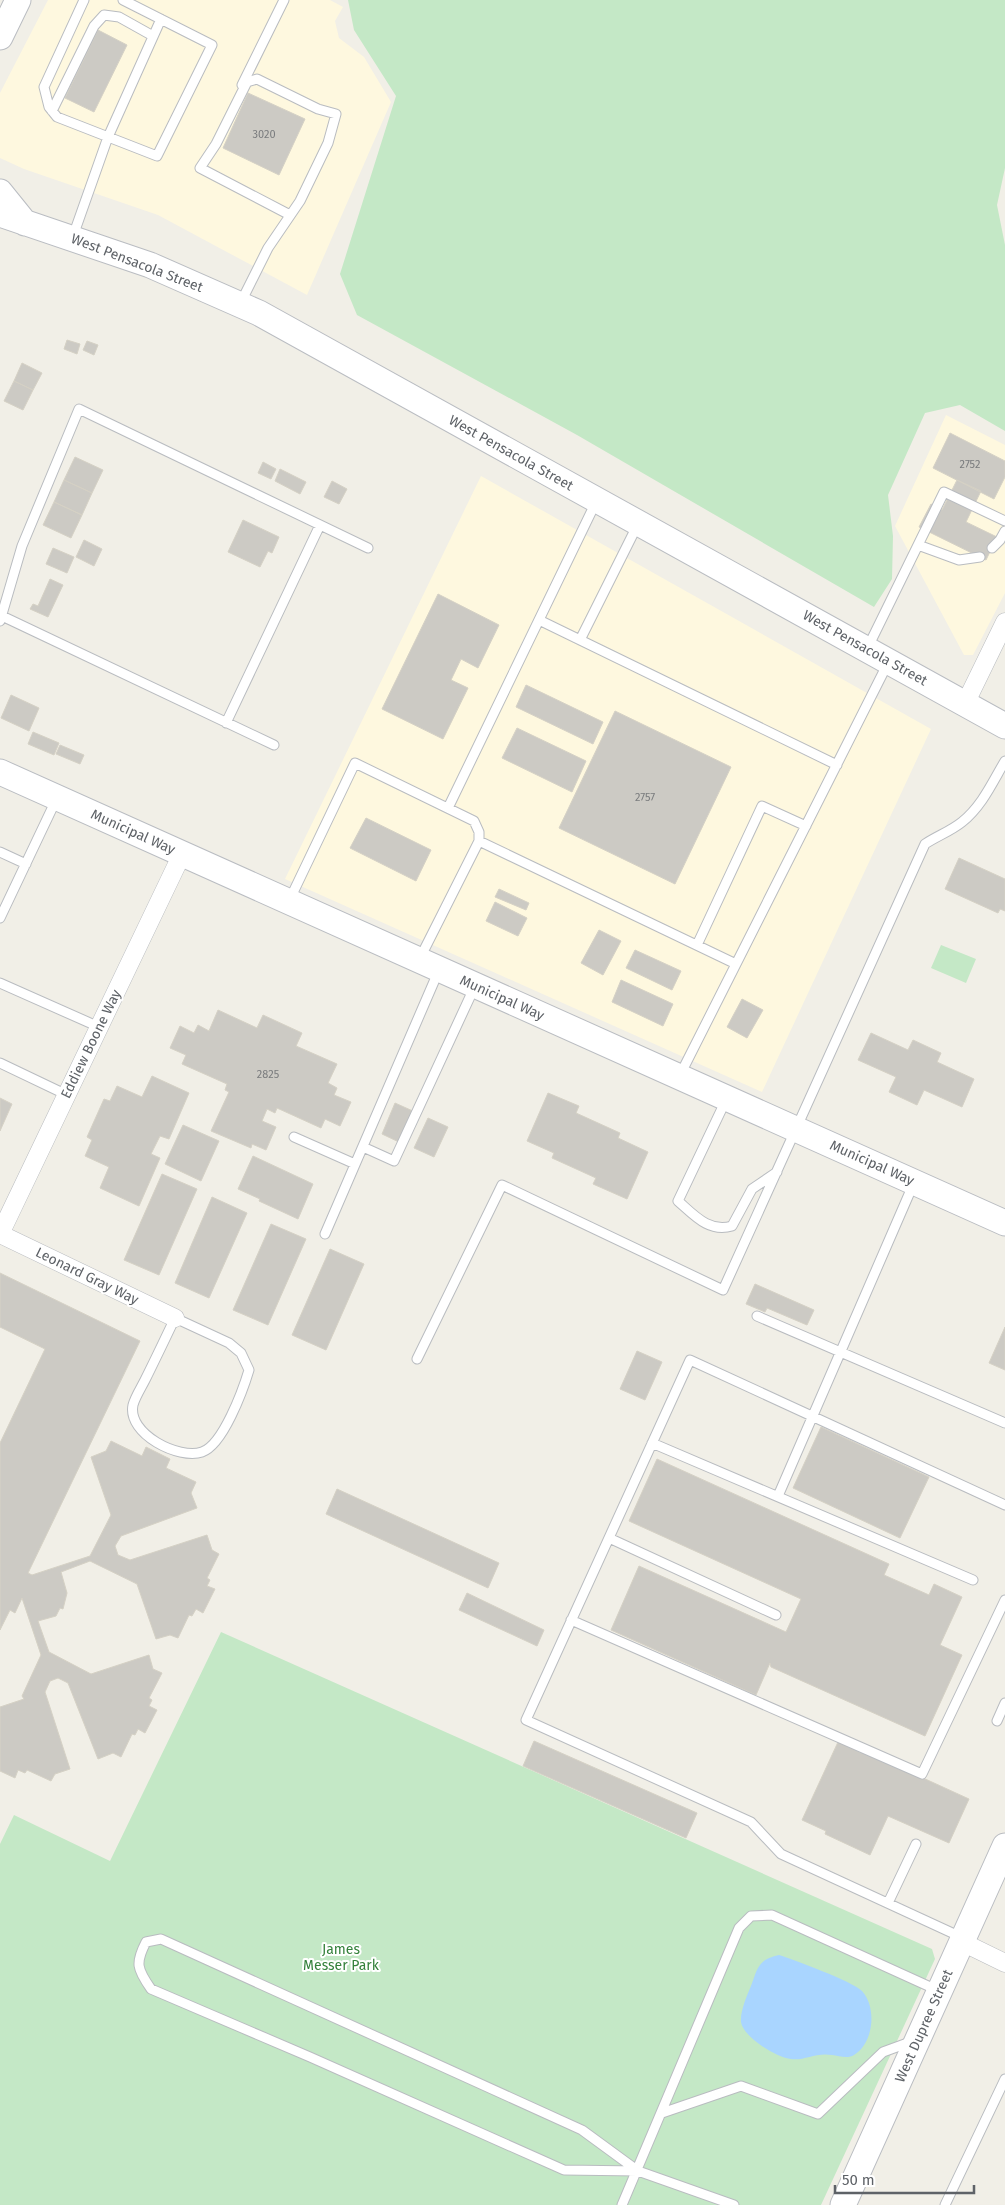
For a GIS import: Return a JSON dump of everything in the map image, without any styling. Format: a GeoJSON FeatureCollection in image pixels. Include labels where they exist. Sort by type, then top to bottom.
{"type":"FeatureCollection","features":[{"type":"Feature","properties":{"kind":"street"},"geometry":{"type":"LineString","coordinates":[[0,36],[18,0]]}},
{"type":"Feature","properties":{"kind":"street"},"geometry":{"type":"LineString","coordinates":[[0,192],[25,223]]}},
{"type":"Feature","properties":{"kind":"street","name":"West Pensacola Street"},"geometry":{"type":"LineString","coordinates":[[0,214],[150,265],[240,305],[1005,726]]}},
{"type":"Feature","properties":{"kind":"street"},"geometry":{"type":"LineString","coordinates":[[965,704],[1005,622]]}},
{"type":"Feature","properties":{"kind":"street","name":"Municipal Way"},"geometry":{"type":"LineString","coordinates":[[0,772],[1005,1223]]}},
{"type":"Feature","properties":{"kind":"street","name":"Eddiew Boone Way"},"geometry":{"type":"LineString","coordinates":[[0,1234],[182,854]]}},
{"type":"Feature","properties":{"kind":"street","name":"Leonard Gray Way"},"geometry":{"type":"LineString","coordinates":[[0,1234],[175,1318]]}},
{"type":"Feature","properties":{"kind":"street","name":"West Dupree Street"},"geometry":{"type":"LineString","coordinates":[[843,2205],[1005,1846]]}},
{"type":"Feature","properties":{"kind":"street"},"geometry":{"type":"LineString","coordinates":[[962,1940],[1005,1963]]}},
{"type":"Feature","properties":{"kind":"lane"},"geometry":{"type":"LineString","coordinates":[[84,0],[44,87],[49,107],[57,117],[157,156],[212,45],[123,0]]}},
{"type":"Feature","properties":{"kind":"lane"},"geometry":{"type":"LineString","coordinates":[[200,168],[284,0]]}},
{"type":"Feature","properties":{"kind":"lane"},"geometry":{"type":"LineString","coordinates":[[52,111],[94,26],[104,15],[118,17],[153,36]]}},
{"type":"Feature","properties":{"kind":"lane"},"geometry":{"type":"LineString","coordinates":[[72,239],[108,137],[161,19]]}},
{"type":"Feature","properties":{"kind":"lane"},"geometry":{"type":"LineString","coordinates":[[249,70],[336,114]]}},
{"type":"Feature","properties":{"kind":"lane"},"geometry":{"type":"LineString","coordinates":[[200,168],[216,144],[244,88],[252,80],[257,79],[318,109],[336,114]]}},
{"type":"Feature","properties":{"kind":"lane"},"geometry":{"type":"LineString","coordinates":[[240,305],[268,248],[300,201],[328,143],[336,114]]}},
{"type":"Feature","properties":{"kind":"lane"},"geometry":{"type":"LineString","coordinates":[[200,168],[290,215]]}},
{"type":"Feature","properties":{"kind":"lane"},"geometry":{"type":"LineString","coordinates":[[274,746],[1,618],[22,546],[79,409],[368,548]]}},
{"type":"Feature","properties":{"kind":"lane"},"geometry":{"type":"LineString","coordinates":[[867,650],[944,492],[1005,521]]}},
{"type":"Feature","properties":{"kind":"lane"},"geometry":{"type":"LineString","coordinates":[[448,808],[597,500]]}},
{"type":"Feature","properties":{"kind":"lane"},"geometry":{"type":"LineString","coordinates":[[580,640],[638,523]]}},
{"type":"Feature","properties":{"kind":"lane"},"geometry":{"type":"LineString","coordinates":[[226,722],[320,525]]}},
{"type":"Feature","properties":{"kind":"lane"},"geometry":{"type":"LineString","coordinates":[[992,548],[1003,541],[1005,531]]}},
{"type":"Feature","properties":{"kind":"lane"},"geometry":{"type":"LineString","coordinates":[[918,545],[959,560],[980,557]]}},
{"type":"Feature","properties":{"kind":"lane"},"geometry":{"type":"LineString","coordinates":[[539,620],[837,765]]}},
{"type":"Feature","properties":{"kind":"lane"},"geometry":{"type":"LineString","coordinates":[[679,1078],[889,662]]}},
{"type":"Feature","properties":{"kind":"lane"},"geometry":{"type":"LineString","coordinates":[[417,1359],[502,1185],[723,1290],[925,844],[960,823],[973,812],[984,799],[1005,761]]}},
{"type":"Feature","properties":{"kind":"lane"},"geometry":{"type":"LineString","coordinates":[[288,902],[355,763],[474,821],[479,832],[479,841],[429,965],[363,1147],[325,1234]]}},
{"type":"Feature","properties":{"kind":"lane"},"geometry":{"type":"LineString","coordinates":[[0,918],[57,798]]}},
{"type":"Feature","properties":{"kind":"lane"},"geometry":{"type":"LineString","coordinates":[[697,945],[762,806],[806,826]]}},
{"type":"Feature","properties":{"kind":"lane"},"geometry":{"type":"LineString","coordinates":[[479,841],[736,964]]}},
{"type":"Feature","properties":{"kind":"lane"},"geometry":{"type":"LineString","coordinates":[[0,852],[26,864]]}},
{"type":"Feature","properties":{"kind":"lane"},"geometry":{"type":"LineString","coordinates":[[0,983],[99,1027]]}},
{"type":"Feature","properties":{"kind":"lane"},"geometry":{"type":"LineString","coordinates":[[363,1147],[394,1161],[475,985]]}},
{"type":"Feature","properties":{"kind":"lane"},"geometry":{"type":"LineString","coordinates":[[0,1063],[66,1095]]}},
{"type":"Feature","properties":{"kind":"lane"},"geometry":{"type":"LineString","coordinates":[[726,1099],[678,1202],[705,1223],[719,1229],[732,1226],[752,1189],[778,1172]]}},
{"type":"Feature","properties":{"kind":"lane"},"geometry":{"type":"LineString","coordinates":[[294,1137],[355,1164]]}},
{"type":"Feature","properties":{"kind":"lane"},"geometry":{"type":"LineString","coordinates":[[778,1496],[914,1182]]}},
{"type":"Feature","properties":{"kind":"lane"},"geometry":{"type":"LineString","coordinates":[[741,1210],[756,1218]]}},
{"type":"Feature","properties":{"kind":"lane"},"geometry":{"type":"LineString","coordinates":[[757,1316],[1005,1423]]}},
{"type":"Feature","properties":{"kind":"lane"},"geometry":{"type":"LineString","coordinates":[[175,1318],[241,1352],[249,1370],[244,1386],[221,1435],[204,1452],[184,1454],[146,1436],[135,1422],[133,1405],[175,1318]]}},
{"type":"Feature","properties":{"kind":"lane"},"geometry":{"type":"LineString","coordinates":[[962,1940],[888,1903],[781,1854],[751,1822],[526,1720],[690,1360],[1005,1505]]}},
{"type":"Feature","properties":{"kind":"lane"},"geometry":{"type":"LineString","coordinates":[[652,1443],[973,1580]]}},
{"type":"Feature","properties":{"kind":"lane"},"geometry":{"type":"LineString","coordinates":[[609,1538],[776,1615]]}},
{"type":"Feature","properties":{"kind":"lane"},"geometry":{"type":"LineString","coordinates":[[571,1620],[922,1774],[1005,1600]]}},
{"type":"Feature","properties":{"kind":"lane"},"geometry":{"type":"LineString","coordinates":[[998,1721],[1005,1704]]}},
{"type":"Feature","properties":{"kind":"lane"},"geometry":{"type":"LineString","coordinates":[[888,1903],[916,1844]]}},
{"type":"Feature","properties":{"kind":"lane"},"geometry":{"type":"LineString","coordinates":[[622,2205],[638,2171],[739,1928],[751,1916],[772,1915],[940,1991]]}},
{"type":"Feature","properties":{"kind":"lane"},"geometry":{"type":"LineString","coordinates":[[638,2171],[564,2170],[310,2056],[151,1989],[141,1975],[137,1959],[146,1942],[161,1939],[582,2130],[638,2171],[734,2205]]}},
{"type":"Feature","properties":{"kind":"lane"},"geometry":{"type":"LineString","coordinates":[[662,2113],[741,2086],[818,2114],[883,2052],[918,2038]]}},
{"type":"Feature","properties":{"kind":"lane"},"geometry":{"type":"LineString","coordinates":[[945,2205],[1005,2078]]}},
{"type":"Feature","properties":{"kind":"shaded area"},"geometry":{"type":"Polygon","coordinates":[[[48,0],[330,0],[343,7],[335,21],[339,38],[364,57],[391,102],[307,295],[158,215],[24,169],[0,158],[0,93],[48,0]]]}},
{"type":"Feature","properties":{"kind":"shaded area"},"geometry":{"type":"Polygon","coordinates":[[[946,415],[1005,445],[1005,593],[973,655],[964,655],[895,526],[946,415]]]}},
{"type":"Feature","properties":{"kind":"shaded area"},"geometry":{"type":"Polygon","coordinates":[[[481,476],[931,729],[762,1092],[285,879],[481,476]]]}},
{"type":"Feature","properties":{"kind":"green space"},"geometry":{"type":"Polygon","coordinates":[[[348,0],[1005,0],[1005,168],[997,205],[1005,245],[1005,431],[960,405],[925,413],[888,495],[893,536],[892,579],[874,607],[577,435],[357,315],[340,274],[396,96],[354,30],[348,0]]]}},
{"type":"Feature","properties":{"kind":"green space"},"geometry":{"type":"Polygon","coordinates":[[[941,945],[976,959],[966,983],[931,968],[941,945]]]}},
{"type":"Feature","properties":{"kind":"green space","name":"James Messer Park"},"geometry":{"type":"Polygon","coordinates":[[[221,1632],[932,1949],[935,1959],[821,2205],[0,2205],[0,1844],[14,1815],[110,1861],[221,1632]]]}},
{"type":"Feature","properties":{"kind":"water"},"geometry":{"type":"Polygon","coordinates":[[[779,1955],[835,1977],[862,1991],[870,2006],[871,2024],[866,2042],[854,2055],[846,2057],[826,2054],[801,2059],[785,2058],[762,2046],[743,2028],[741,2018],[744,2004],[755,1974],[763,1962],[779,1955]]]}},
{"type":"Feature","properties":{"kind":"building"},"geometry":{"type":"Polygon","coordinates":[[[98,30],[127,45],[94,112],[65,98],[98,30]]]}},
{"type":"Feature","properties":{"kind":"building"},"geometry":{"type":"Polygon","coordinates":[[[248,93],[305,119],[279,175],[223,148],[248,93]]]}},
{"type":"Feature","properties":{"kind":"building"},"geometry":{"type":"Polygon","coordinates":[[[67,340],[80,344],[77,354],[64,349],[67,340]]]}},
{"type":"Feature","properties":{"kind":"building"},"geometry":{"type":"Polygon","coordinates":[[[87,341],[98,345],[94,355],[83,350],[87,341]]]}},
{"type":"Feature","properties":{"kind":"building"},"geometry":{"type":"Polygon","coordinates":[[[22,363],[42,373],[33,390],[14,381],[22,363]]]}},
{"type":"Feature","properties":{"kind":"building"},"geometry":{"type":"Polygon","coordinates":[[[14,381],[33,390],[23,410],[4,401],[14,381]]]}},
{"type":"Feature","properties":{"kind":"building"},"geometry":{"type":"Polygon","coordinates":[[[950,433],[1005,461],[1005,477],[994,499],[933,468],[950,433]]]}},
{"type":"Feature","properties":{"kind":"building"},"geometry":{"type":"Polygon","coordinates":[[[75,457],[103,470],[92,493],[64,480],[75,457]]]}},
{"type":"Feature","properties":{"kind":"building"},"geometry":{"type":"Polygon","coordinates":[[[263,462],[276,469],[271,479],[258,473],[263,462]]]}},
{"type":"Feature","properties":{"kind":"building"},"geometry":{"type":"Polygon","coordinates":[[[280,469],[306,482],[300,494],[275,481],[280,469]]]}},
{"type":"Feature","properties":{"kind":"building"},"geometry":{"type":"Polygon","coordinates":[[[64,480],[92,493],[82,515],[54,502],[64,480]]]}},
{"type":"Feature","properties":{"kind":"building"},"geometry":{"type":"Polygon","coordinates":[[[957,480],[981,491],[966,522],[997,537],[986,560],[919,527],[931,504],[942,510],[957,480]]]}},
{"type":"Feature","properties":{"kind":"building"},"geometry":{"type":"Polygon","coordinates":[[[332,481],[347,489],[339,504],[324,497],[332,481]]]}},
{"type":"Feature","properties":{"kind":"building"},"geometry":{"type":"Polygon","coordinates":[[[54,502],[82,515],[71,538],[43,525],[54,502]]]}},
{"type":"Feature","properties":{"kind":"building"},"geometry":{"type":"Polygon","coordinates":[[[243,520],[279,537],[272,553],[268,551],[260,567],[228,552],[243,520]]]}},
{"type":"Feature","properties":{"kind":"building"},"geometry":{"type":"Polygon","coordinates":[[[84,540],[102,549],[94,566],[76,557],[84,540]]]}},
{"type":"Feature","properties":{"kind":"building"},"geometry":{"type":"Polygon","coordinates":[[[53,548],[74,557],[67,573],[46,564],[53,548]]]}},
{"type":"Feature","properties":{"kind":"building"},"geometry":{"type":"Polygon","coordinates":[[[50,579],[63,585],[48,617],[30,609],[33,604],[38,606],[50,579]]]}},
{"type":"Feature","properties":{"kind":"building"},"geometry":{"type":"Polygon","coordinates":[[[438,594],[499,625],[478,668],[461,659],[451,680],[468,688],[443,739],[382,709],[438,594]]]}},
{"type":"Feature","properties":{"kind":"building"},"geometry":{"type":"Polygon","coordinates":[[[526,685],[603,722],[593,744],[516,707],[526,685]]]}},
{"type":"Feature","properties":{"kind":"building"},"geometry":{"type":"Polygon","coordinates":[[[11,695],[39,708],[29,731],[1,718],[11,695]]]}},
{"type":"Feature","properties":{"kind":"building"},"geometry":{"type":"Polygon","coordinates":[[[615,711],[731,767],[675,884],[559,828],[615,711]]]}},
{"type":"Feature","properties":{"kind":"building"},"geometry":{"type":"Polygon","coordinates":[[[517,728],[586,761],[572,792],[502,758],[517,728]]]}},
{"type":"Feature","properties":{"kind":"building"},"geometry":{"type":"Polygon","coordinates":[[[33,732],[59,743],[54,755],[28,744],[33,732]]]}},
{"type":"Feature","properties":{"kind":"building"},"geometry":{"type":"Polygon","coordinates":[[[60,745],[84,755],[80,764],[56,754],[60,745]]]}},
{"type":"Feature","properties":{"kind":"building"},"geometry":{"type":"Polygon","coordinates":[[[366,818],[431,850],[416,881],[350,848],[366,818]]]}},
{"type":"Feature","properties":{"kind":"building"},"geometry":{"type":"Polygon","coordinates":[[[959,858],[1005,879],[1005,911],[1000,909],[998,913],[945,889],[959,858]]]}},
{"type":"Feature","properties":{"kind":"building"},"geometry":{"type":"Polygon","coordinates":[[[499,889],[529,903],[526,910],[495,897],[499,889]]]}},
{"type":"Feature","properties":{"kind":"building"},"geometry":{"type":"Polygon","coordinates":[[[495,902],[527,918],[518,936],[486,921],[495,902]]]}},
{"type":"Feature","properties":{"kind":"building"},"geometry":{"type":"Polygon","coordinates":[[[599,930],[621,941],[603,975],[581,963],[599,930]]]}},
{"type":"Feature","properties":{"kind":"building"},"geometry":{"type":"Polygon","coordinates":[[[635,950],[681,971],[672,990],[626,968],[635,950]]]}},
{"type":"Feature","properties":{"kind":"building"},"geometry":{"type":"Polygon","coordinates":[[[621,980],[673,1004],[663,1026],[612,1002],[621,980]]]}},
{"type":"Feature","properties":{"kind":"building"},"geometry":{"type":"Polygon","coordinates":[[[742,999],[763,1010],[747,1038],[727,1027],[742,999]]]}},
{"type":"Feature","properties":{"kind":"building"},"geometry":{"type":"Polygon","coordinates":[[[218,1010],[257,1028],[263,1015],[302,1033],[296,1046],[337,1064],[328,1083],[337,1088],[334,1095],[351,1102],[340,1126],[325,1119],[321,1128],[277,1108],[275,1113],[267,1109],[262,1121],[276,1127],[266,1150],[252,1144],[251,1148],[211,1131],[229,1092],[225,1090],[227,1084],[182,1064],[186,1055],[170,1048],[180,1026],[194,1033],[198,1025],[209,1031],[218,1010]]]}},
{"type":"Feature","properties":{"kind":"building"},"geometry":{"type":"Polygon","coordinates":[[[871,1033],[908,1050],[913,1040],[941,1053],[937,1062],[974,1079],[962,1107],[924,1090],[917,1105],[889,1092],[896,1077],[858,1060],[871,1033]]]}},
{"type":"Feature","properties":{"kind":"building"},"geometry":{"type":"Polygon","coordinates":[[[152,1076],[189,1093],[169,1139],[160,1136],[151,1154],[160,1158],[139,1206],[100,1188],[109,1167],[85,1156],[92,1140],[87,1137],[104,1099],[110,1101],[117,1086],[142,1097],[152,1076]]]}},
{"type":"Feature","properties":{"kind":"building"},"geometry":{"type":"Polygon","coordinates":[[[548,1093],[579,1106],[576,1113],[620,1133],[618,1138],[648,1152],[627,1199],[593,1184],[596,1178],[552,1158],[554,1153],[527,1141],[548,1093]]]}},
{"type":"Feature","properties":{"kind":"building"},"geometry":{"type":"Polygon","coordinates":[[[0,1098],[12,1104],[0,1131],[0,1098]]]}},
{"type":"Feature","properties":{"kind":"building"},"geometry":{"type":"Polygon","coordinates":[[[395,1103],[415,1112],[401,1143],[382,1134],[395,1103]]]}},
{"type":"Feature","properties":{"kind":"building"},"geometry":{"type":"Polygon","coordinates":[[[428,1118],[448,1127],[434,1157],[414,1148],[428,1118]]]}},
{"type":"Feature","properties":{"kind":"building"},"geometry":{"type":"Polygon","coordinates":[[[183,1125],[219,1141],[201,1181],[165,1164],[183,1125]]]}},
{"type":"Feature","properties":{"kind":"building"},"geometry":{"type":"Polygon","coordinates":[[[253,1156],[313,1184],[298,1219],[238,1189],[253,1156]]]}},
{"type":"Feature","properties":{"kind":"building"},"geometry":{"type":"Polygon","coordinates":[[[162,1174],[197,1189],[159,1275],[124,1260],[162,1174]]]}},
{"type":"Feature","properties":{"kind":"building"},"geometry":{"type":"Polygon","coordinates":[[[212,1197],[247,1213],[209,1298],[175,1283],[212,1197]]]}},
{"type":"Feature","properties":{"kind":"building"},"geometry":{"type":"Polygon","coordinates":[[[271,1224],[306,1239],[268,1325],[233,1310],[271,1224]]]}},
{"type":"Feature","properties":{"kind":"building"},"geometry":{"type":"Polygon","coordinates":[[[330,1249],[364,1264],[326,1350],[292,1335],[330,1249]]]}},
{"type":"Feature","properties":{"kind":"building"},"geometry":{"type":"Polygon","coordinates":[[[0,1273],[140,1341],[28,1573],[32,1575],[90,1556],[111,1515],[91,1457],[106,1451],[111,1441],[142,1456],[146,1447],[170,1459],[166,1468],[196,1482],[191,1493],[197,1508],[121,1536],[115,1546],[118,1555],[130,1560],[207,1535],[212,1550],[219,1554],[207,1578],[210,1580],[207,1586],[215,1589],[203,1613],[196,1609],[192,1616],[189,1615],[178,1638],[170,1635],[156,1639],[137,1584],[90,1561],[61,1572],[67,1593],[63,1609],[60,1608],[56,1616],[38,1621],[49,1652],[91,1674],[149,1655],[153,1669],[162,1673],[149,1698],[152,1700],[149,1706],[157,1710],[145,1733],[138,1729],[135,1735],[132,1734],[121,1757],[113,1753],[98,1759],[68,1683],[58,1678],[50,1681],[45,1692],[70,1769],[55,1774],[51,1781],[27,1770],[25,1773],[18,1770],[15,1778],[0,1771],[0,1707],[24,1699],[22,1696],[41,1655],[22,1598],[15,1613],[10,1610],[0,1630],[0,1443],[45,1349],[0,1327],[0,1273]]]}},
{"type":"Feature","properties":{"kind":"building"},"geometry":{"type":"Polygon","coordinates":[[[755,1284],[814,1310],[807,1325],[767,1308],[765,1312],[746,1304],[755,1284]]]}},
{"type":"Feature","properties":{"kind":"building"},"geometry":{"type":"Polygon","coordinates":[[[1005,1327],[1005,1370],[989,1363],[1005,1327]]]}},
{"type":"Feature","properties":{"kind":"building"},"geometry":{"type":"Polygon","coordinates":[[[637,1351],[662,1362],[645,1400],[620,1389],[637,1351]]]}},
{"type":"Feature","properties":{"kind":"building"},"geometry":{"type":"Polygon","coordinates":[[[821,1427],[929,1477],[900,1538],[793,1488],[821,1427]]]}},
{"type":"Feature","properties":{"kind":"building"},"geometry":{"type":"Polygon","coordinates":[[[657,1459],[889,1564],[884,1575],[929,1595],[934,1584],[962,1597],[940,1645],[962,1655],[925,1736],[771,1667],[770,1663],[756,1695],[611,1630],[639,1566],[786,1632],[801,1599],[629,1521],[657,1459]]]}},
{"type":"Feature","properties":{"kind":"building"},"geometry":{"type":"Polygon","coordinates":[[[337,1489],[499,1563],[488,1588],[326,1514],[337,1489]]]}},
{"type":"Feature","properties":{"kind":"building"},"geometry":{"type":"Polygon","coordinates":[[[467,1593],[544,1630],[537,1646],[459,1610],[467,1593]]]}},
{"type":"Feature","properties":{"kind":"building"},"geometry":{"type":"Polygon","coordinates":[[[534,1741],[697,1813],[686,1838],[523,1766],[534,1741]]]}},
{"type":"Feature","properties":{"kind":"building"},"geometry":{"type":"Polygon","coordinates":[[[838,1742],[861,1753],[862,1750],[969,1799],[949,1843],[888,1816],[870,1855],[825,1834],[826,1831],[802,1820],[838,1742]]]}}]}
